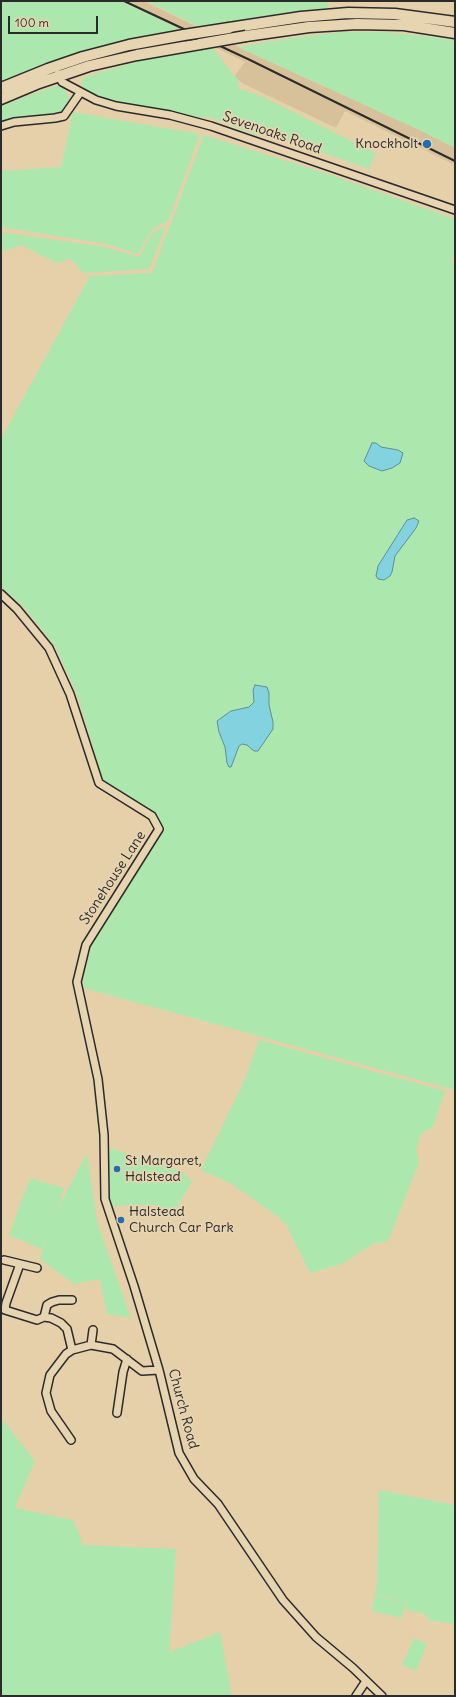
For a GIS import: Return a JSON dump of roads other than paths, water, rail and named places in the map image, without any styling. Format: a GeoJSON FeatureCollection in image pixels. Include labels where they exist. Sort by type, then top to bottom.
{"type":"FeatureCollection","features":[{"type":"Feature","properties":{"kind":"highway"},"geometry":{"type":"LineString","coordinates":[[1,88],[48,69],[106,51],[229,28],[301,17],[348,13],[395,14],[455,22]]}},
{"type":"Feature","properties":{"kind":"highway"},"geometry":{"type":"LineString","coordinates":[[1,99],[59,76],[120,58],[246,36],[309,27],[357,24],[404,25],[455,33]]}},
{"type":"Feature","properties":{"kind":"street","name":"Sevenoaks Road"},"geometry":{"type":"LineString","coordinates":[[48,69],[56,70],[62,82],[80,93],[111,105],[170,116],[211,126],[454,210]]}},
{"type":"Feature","properties":{"kind":"street"},"geometry":{"type":"LineString","coordinates":[[1,126],[14,122],[64,116],[80,93]]}},
{"type":"Feature","properties":{"kind":"street","name":"Stonehouse Lane"},"geometry":{"type":"LineString","coordinates":[[1,594],[17,609],[49,648],[70,694],[99,783],[152,816],[159,830],[86,945],[77,982],[98,1079],[104,1135]]}},
{"type":"Feature","properties":{"kind":"street","name":"Church Road"},"geometry":{"type":"LineString","coordinates":[[104,1135],[105,1200],[134,1286],[159,1370],[179,1452],[194,1479],[218,1504],[288,1605],[316,1637],[382,1696]]}},
{"type":"Feature","properties":{"kind":"street"},"geometry":{"type":"LineString","coordinates":[[4,1260],[37,1268]]}},
{"type":"Feature","properties":{"kind":"street"},"geometry":{"type":"LineString","coordinates":[[20,1264],[6,1303],[5,1310],[37,1320],[44,1317],[51,1318],[61,1323],[67,1329],[72,1350]]}},
{"type":"Feature","properties":{"kind":"street"},"geometry":{"type":"LineString","coordinates":[[44,1317],[47,1305],[59,1300],[72,1300]]}},
{"type":"Feature","properties":{"kind":"street"},"geometry":{"type":"LineString","coordinates":[[91,1345],[93,1330]]}},
{"type":"Feature","properties":{"kind":"street"},"geometry":{"type":"LineString","coordinates":[[71,1440],[51,1411],[46,1393],[47,1382],[50,1375],[63,1358],[72,1350],[91,1345],[113,1349],[142,1372],[159,1370]]}},
{"type":"Feature","properties":{"kind":"street"},"geometry":{"type":"LineString","coordinates":[[117,1413],[123,1372],[127,1359]]}},
{"type":"Feature","properties":{"kind":"street"},"geometry":{"type":"LineString","coordinates":[[356,1696],[366,1681]]}},
{"type":"Feature","properties":{"kind":"water"},"geometry":{"type":"Polygon","coordinates":[[[372,443],[376,443],[381,447],[398,450],[403,453],[400,463],[392,468],[382,471],[369,466],[364,461],[372,443]]]}},
{"type":"Feature","properties":{"kind":"water"},"geometry":{"type":"Polygon","coordinates":[[[414,518],[419,521],[416,528],[395,556],[390,576],[384,580],[378,579],[376,576],[378,566],[407,520],[414,518]]]}},
{"type":"Feature","properties":{"kind":"water"},"geometry":{"type":"Polygon","coordinates":[[[255,685],[267,687],[273,729],[258,751],[254,751],[247,745],[242,744],[239,746],[231,767],[229,767],[217,721],[231,711],[249,707],[254,702],[253,690],[255,685]]]}},
{"type":"Feature","properties":{"kind":"railway"},"geometry":{"type":"LineString","coordinates":[[124,1],[250,60],[455,161]]}},
{"type":"Feature","properties":{"kind":"place","name":"Knockholt"},"geometry":{"type":"Point","coordinates":[427,144]}},
{"type":"Feature","properties":{"kind":"place","name":"St Margaret, Halstead"},"geometry":{"type":"Point","coordinates":[117,1169]}},
{"type":"Feature","properties":{"kind":"place","name":"Halstead Church Car Park"},"geometry":{"type":"Point","coordinates":[121,1220]}}]}
